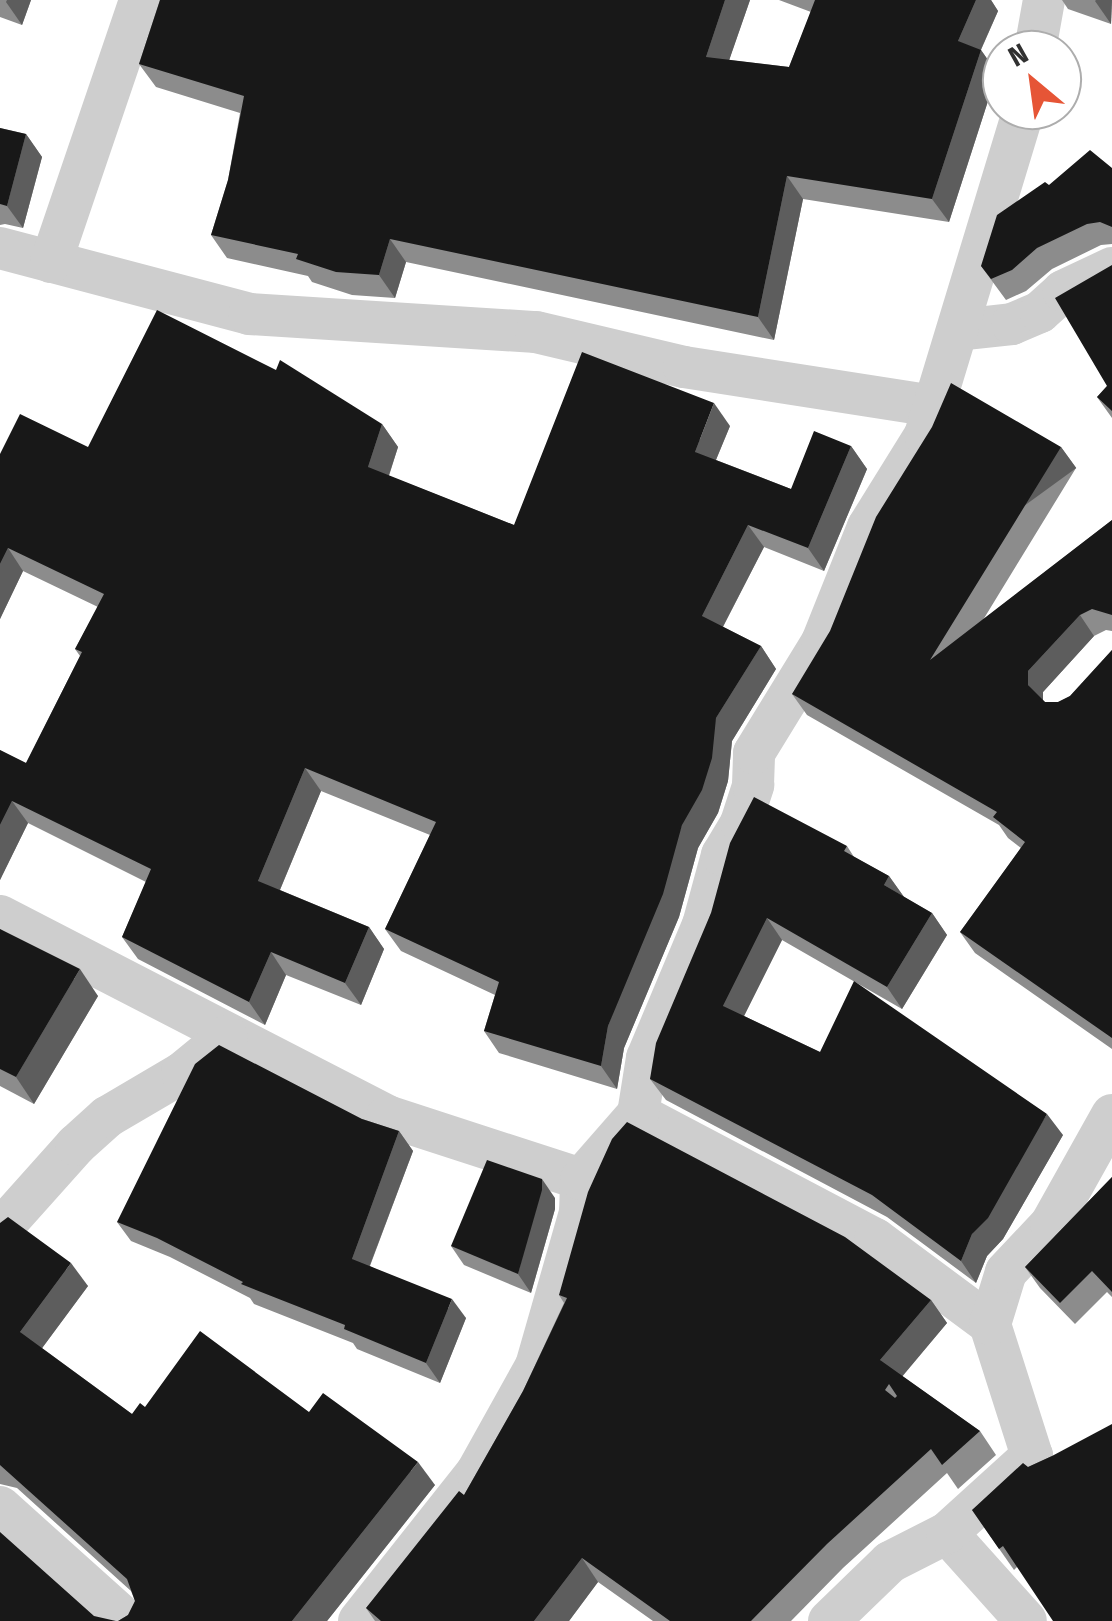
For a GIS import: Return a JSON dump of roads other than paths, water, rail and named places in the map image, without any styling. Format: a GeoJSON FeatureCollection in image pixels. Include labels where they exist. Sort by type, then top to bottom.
{"type":"FeatureCollection","features":[{"type":"Feature","properties":{"kind":"street"},"geometry":{"type":"LineString","coordinates":[[51,262],[140,0]]}},
{"type":"Feature","properties":{"kind":"street"},"geometry":{"type":"LineString","coordinates":[[1039,30],[1044,0]]}},
{"type":"Feature","properties":{"kind":"street"},"geometry":{"type":"LineString","coordinates":[[359,1621],[476,1472],[536,1366],[580,1213],[582,1180],[638,1114],[646,1058],[703,925],[722,855],[741,823],[753,785],[754,752],[822,642],[868,527],[925,436],[1018,130]]}},
{"type":"Feature","properties":{"kind":"street"},"geometry":{"type":"LineString","coordinates":[[0,248],[249,314],[536,332],[684,368],[932,406]]}},
{"type":"Feature","properties":{"kind":"street"},"geometry":{"type":"LineString","coordinates":[[958,330],[1012,324],[1040,312],[1063,292],[1112,268]]}},
{"type":"Feature","properties":{"kind":"street"},"geometry":{"type":"LineString","coordinates":[[0,916],[387,1116],[582,1180]]}},
{"type":"Feature","properties":{"kind":"street"},"geometry":{"type":"LineString","coordinates":[[0,1230],[76,1145],[107,1118],[182,1073],[227,1036]]}},
{"type":"Feature","properties":{"kind":"street"},"geometry":{"type":"LineString","coordinates":[[638,1114],[874,1238],[990,1324]]}},
{"type":"Feature","properties":{"kind":"street"},"geometry":{"type":"LineString","coordinates":[[829,1621],[890,1562],[947,1533],[1032,1456],[990,1324],[1006,1272],[1051,1224],[1112,1115]]}},
{"type":"Feature","properties":{"kind":"street"},"geometry":{"type":"LineString","coordinates":[[0,1507],[127,1621]]}},
{"type":"Feature","properties":{"kind":"street"},"geometry":{"type":"LineString","coordinates":[[947,1533],[1026,1621]]}}]}
